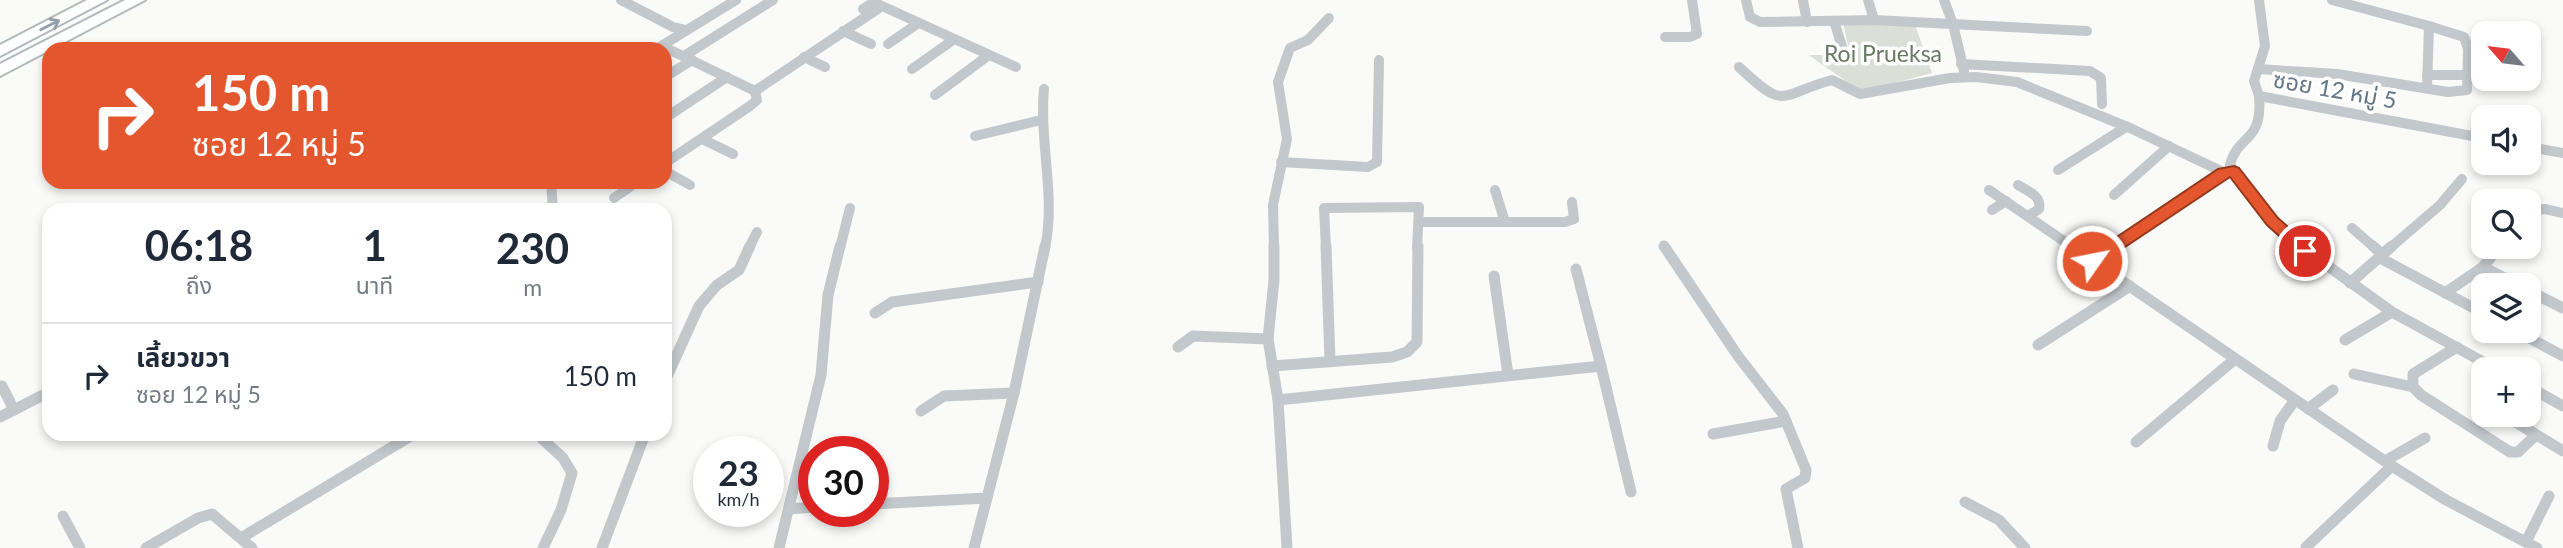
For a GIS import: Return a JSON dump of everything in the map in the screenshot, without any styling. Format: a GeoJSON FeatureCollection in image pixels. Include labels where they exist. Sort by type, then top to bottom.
{"type":"FeatureCollection","features":[{"type":"Feature","properties":{"kind":"highway"},"geometry":{"type":"LineString","coordinates":[[0,51],[99,0]]}},
{"type":"Feature","properties":{"kind":"highway"},"geometry":{"type":"LineString","coordinates":[[56,42],[137,0]]}},
{"type":"Feature","properties":{"kind":"highway"},"geometry":{"type":"LineString","coordinates":[[0,71],[42,49]]}},
{"type":"Feature","properties":{"kind":"street"},"geometry":{"type":"LineString","coordinates":[[621,0],[673,27],[686,30]]}},
{"type":"Feature","properties":{"kind":"street"},"geometry":{"type":"LineString","coordinates":[[667,42],[736,0]]}},
{"type":"Feature","properties":{"kind":"street"},"geometry":{"type":"LineString","coordinates":[[672,72],[773,0]]}},
{"type":"Feature","properties":{"kind":"street"},"geometry":{"type":"LineString","coordinates":[[863,9],[877,0]]}},
{"type":"Feature","properties":{"kind":"street"},"geometry":{"type":"LineString","coordinates":[[1665,37],[1690,37],[1696,34],[1692,0]]}},
{"type":"Feature","properties":{"kind":"street"},"geometry":{"type":"LineString","coordinates":[[1746,0],[1750,18],[1755,21],[1874,20],[2087,31]]}},
{"type":"Feature","properties":{"kind":"street"},"geometry":{"type":"LineString","coordinates":[[1803,0],[1807,22]]}},
{"type":"Feature","properties":{"kind":"street"},"geometry":{"type":"LineString","coordinates":[[1868,0],[1874,20]]}},
{"type":"Feature","properties":{"kind":"street"},"geometry":{"type":"LineString","coordinates":[[1944,0],[1971,77]]}},
{"type":"Feature","properties":{"kind":"street"},"geometry":{"type":"LineString","coordinates":[[2259,0],[2265,46],[2255,81],[2259,96]]}},
{"type":"Feature","properties":{"kind":"street"},"geometry":{"type":"LineString","coordinates":[[2259,69],[2315,71],[2460,93],[2467,90],[2468,49],[2464,37],[2451,30],[2332,0]]}},
{"type":"Feature","properties":{"kind":"street"},"geometry":{"type":"LineString","coordinates":[[755,91],[882,6],[1016,66]]}},
{"type":"Feature","properties":{"kind":"street"},"geometry":{"type":"LineString","coordinates":[[1287,548],[1278,400],[1268,339],[1274,280],[1273,205],[1287,139],[1287,126],[1278,88],[1279,74],[1290,48],[1308,40],[1329,18]]}},
{"type":"Feature","properties":{"kind":"street"},"geometry":{"type":"LineString","coordinates":[[1834,21],[1844,53]]}},
{"type":"Feature","properties":{"kind":"street"},"geometry":{"type":"LineString","coordinates":[[888,44],[917,23]]}},
{"type":"Feature","properties":{"kind":"street"},"geometry":{"type":"LineString","coordinates":[[2427,88],[2429,26]]}},
{"type":"Feature","properties":{"kind":"street"},"geometry":{"type":"LineString","coordinates":[[843,31],[871,44]]}},
{"type":"Feature","properties":{"kind":"street"},"geometry":{"type":"LineString","coordinates":[[912,69],[953,40]]}},
{"type":"Feature","properties":{"kind":"street"},"geometry":{"type":"LineString","coordinates":[[672,52],[755,91]]}},
{"type":"Feature","properties":{"kind":"street"},"geometry":{"type":"LineString","coordinates":[[935,95],[989,55]]}},
{"type":"Feature","properties":{"kind":"street"},"geometry":{"type":"LineString","coordinates":[[804,57],[825,67]]}},
{"type":"Feature","properties":{"kind":"street"},"geometry":{"type":"LineString","coordinates":[[1281,162],[1374,165],[1379,156],[1379,60]]}},
{"type":"Feature","properties":{"kind":"street"},"geometry":{"type":"LineString","coordinates":[[1965,62],[2096,73],[2101,78],[2102,104]]}},
{"type":"Feature","properties":{"kind":"street"},"geometry":{"type":"LineString","coordinates":[[1739,67],[1771,96],[1778,98],[1788,97],[1828,80],[1841,82],[1860,94],[1971,77],[2029,85],[2228,172],[2305,251],[2392,312],[2474,357]]}},
{"type":"Feature","properties":{"kind":"street"},"geometry":{"type":"LineString","coordinates":[[2427,75],[2467,75]]}},
{"type":"Feature","properties":{"kind":"street"},"geometry":{"type":"LineString","coordinates":[[672,113],[727,77]]}},
{"type":"Feature","properties":{"kind":"street"},"geometry":{"type":"LineString","coordinates":[[974,548],[1014,393],[1038,282],[1048,220],[1041,120],[1044,89]]}},
{"type":"Feature","properties":{"kind":"street"},"geometry":{"type":"LineString","coordinates":[[672,158],[750,106],[757,100],[755,91]]}},
{"type":"Feature","properties":{"kind":"street","name":"ซอย 12 หมู่ 5"},"geometry":{"type":"LineString","coordinates":[[2228,172],[2230,159],[2251,139],[2257,128],[2261,116],[2259,96],[2471,136]]}},
{"type":"Feature","properties":{"kind":"street"},"geometry":{"type":"LineString","coordinates":[[975,136],[1041,120]]}},
{"type":"Feature","properties":{"kind":"street"},"geometry":{"type":"LineString","coordinates":[[2059,170],[2126,127]]}},
{"type":"Feature","properties":{"kind":"street"},"geometry":{"type":"LineString","coordinates":[[702,139],[733,154]]}},
{"type":"Feature","properties":{"kind":"street"},"geometry":{"type":"LineString","coordinates":[[2114,195],[2169,146]]}},
{"type":"Feature","properties":{"kind":"street"},"geometry":{"type":"LineString","coordinates":[[2541,149],[2563,153]]}},
{"type":"Feature","properties":{"kind":"street"},"geometry":{"type":"LineString","coordinates":[[2092,261],[2228,172]]}},
{"type":"Feature","properties":{"kind":"street"},"geometry":{"type":"LineString","coordinates":[[672,175],[690,185]]}},
{"type":"Feature","properties":{"kind":"street"},"geometry":{"type":"LineString","coordinates":[[2350,284],[2440,205],[2462,179]]}},
{"type":"Feature","properties":{"kind":"street"},"geometry":{"type":"LineString","coordinates":[[2018,185],[2038,198],[2040,204],[2039,209],[2028,216]]}},
{"type":"Feature","properties":{"kind":"street"},"geometry":{"type":"LineString","coordinates":[[614,198],[627,189]]}},
{"type":"Feature","properties":{"kind":"street"},"geometry":{"type":"LineString","coordinates":[[1495,190],[1505,222]]}},
{"type":"Feature","properties":{"kind":"street"},"geometry":{"type":"LineString","coordinates":[[1989,190],[2389,464],[2446,500],[2531,545],[2549,496]]}},
{"type":"Feature","properties":{"kind":"street"},"geometry":{"type":"LineString","coordinates":[[1992,210],[2006,201]]}},
{"type":"Feature","properties":{"kind":"street"},"geometry":{"type":"LineString","coordinates":[[1420,222],[1571,221],[1574,219],[1572,202]]}},
{"type":"Feature","properties":{"kind":"street"},"geometry":{"type":"LineString","coordinates":[[1272,366],[1402,355],[1417,342],[1416,289],[1421,211],[1416,206],[1324,208],[1330,361]]}},
{"type":"Feature","properties":{"kind":"street"},"geometry":{"type":"LineString","coordinates":[[779,548],[821,374],[828,295],[850,208]]}},
{"type":"Feature","properties":{"kind":"street"},"geometry":{"type":"LineString","coordinates":[[2541,209],[2563,214]]}},
{"type":"Feature","properties":{"kind":"street"},"geometry":{"type":"LineString","coordinates":[[2352,228],[2381,257],[2471,307]]}},
{"type":"Feature","properties":{"kind":"street"},"geometry":{"type":"LineString","coordinates":[[672,366],[699,306],[717,285],[739,270],[757,232]]}},
{"type":"Feature","properties":{"kind":"street"},"geometry":{"type":"LineString","coordinates":[[1664,246],[1786,421],[1806,470],[1805,478],[1786,489],[1798,548]]}},
{"type":"Feature","properties":{"kind":"street"},"geometry":{"type":"LineString","coordinates":[[2445,293],[2483,267],[2489,259]]}},
{"type":"Feature","properties":{"kind":"street"},"geometry":{"type":"LineString","coordinates":[[2483,267],[2495,273]]}},
{"type":"Feature","properties":{"kind":"street"},"geometry":{"type":"LineString","coordinates":[[1576,269],[1631,492]]}},
{"type":"Feature","properties":{"kind":"street"},"geometry":{"type":"LineString","coordinates":[[1494,276],[1508,375]]}},
{"type":"Feature","properties":{"kind":"street"},"geometry":{"type":"LineString","coordinates":[[875,313],[892,302],[1038,282]]}},
{"type":"Feature","properties":{"kind":"street"},"geometry":{"type":"LineString","coordinates":[[2038,345],[2130,286]]}},
{"type":"Feature","properties":{"kind":"street"},"geometry":{"type":"LineString","coordinates":[[2541,297],[2561,307],[2563,294]]}},
{"type":"Feature","properties":{"kind":"street"},"geometry":{"type":"LineString","coordinates":[[2345,340],[2392,312]]}},
{"type":"Feature","properties":{"kind":"street"},"geometry":{"type":"LineString","coordinates":[[1178,347],[1193,336],[1268,339]]}},
{"type":"Feature","properties":{"kind":"street"},"geometry":{"type":"LineString","coordinates":[[2539,343],[2563,356]]}},
{"type":"Feature","properties":{"kind":"street"},"geometry":{"type":"LineString","coordinates":[[2413,387],[2413,374],[2456,347]]}},
{"type":"Feature","properties":{"kind":"street"},"geometry":{"type":"LineString","coordinates":[[2136,442],[2235,359]]}},
{"type":"Feature","properties":{"kind":"street"},"geometry":{"type":"LineString","coordinates":[[1278,400],[1390,392],[1508,375],[1601,366]]}},
{"type":"Feature","properties":{"kind":"street"},"geometry":{"type":"LineString","coordinates":[[2354,374],[2413,387],[2421,395],[2510,452],[2518,452],[2535,436]]}},
{"type":"Feature","properties":{"kind":"street"},"geometry":{"type":"LineString","coordinates":[[2,386],[14,410]]}},
{"type":"Feature","properties":{"kind":"street"},"geometry":{"type":"LineString","coordinates":[[2308,409],[2333,390]]}},
{"type":"Feature","properties":{"kind":"street"},"geometry":{"type":"LineString","coordinates":[[921,411],[944,396],[1014,393]]}},
{"type":"Feature","properties":{"kind":"street"},"geometry":{"type":"LineString","coordinates":[[2541,394],[2563,406]]}},
{"type":"Feature","properties":{"kind":"street"},"geometry":{"type":"LineString","coordinates":[[0,417],[42,396]]}},
{"type":"Feature","properties":{"kind":"street"},"geometry":{"type":"LineString","coordinates":[[2273,446],[2275,428],[2281,415],[2295,400]]}},
{"type":"Feature","properties":{"kind":"street"},"geometry":{"type":"LineString","coordinates":[[1713,434],[1786,421]]}},
{"type":"Feature","properties":{"kind":"street"},"geometry":{"type":"LineString","coordinates":[[2522,427],[2563,451]]}},
{"type":"Feature","properties":{"kind":"street"},"geometry":{"type":"LineString","coordinates":[[2306,547],[2389,464],[2425,438]]}},
{"type":"Feature","properties":{"kind":"street"},"geometry":{"type":"LineString","coordinates":[[241,538],[402,441]]}},
{"type":"Feature","properties":{"kind":"street"},"geometry":{"type":"LineString","coordinates":[[543,548],[561,510],[572,473],[563,458],[545,441]]}},
{"type":"Feature","properties":{"kind":"street"},"geometry":{"type":"LineString","coordinates":[[602,548],[642,441]]}},
{"type":"Feature","properties":{"kind":"street"},"geometry":{"type":"LineString","coordinates":[[889,503],[987,498]]}},
{"type":"Feature","properties":{"kind":"street"},"geometry":{"type":"LineString","coordinates":[[1965,502],[1989,511],[2011,529],[2025,548]]}},
{"type":"Feature","properties":{"kind":"street"},"geometry":{"type":"LineString","coordinates":[[789,509],[798,508]]}},
{"type":"Feature","properties":{"kind":"street"},"geometry":{"type":"LineString","coordinates":[[146,548],[198,517],[212,514],[252,548]]}},
{"type":"Feature","properties":{"kind":"street"},"geometry":{"type":"LineString","coordinates":[[62,516],[80,548]]}},
{"type":"Feature","properties":{"kind":"green space","name":"Roi Prueksa"},"geometry":{"type":"Polygon","coordinates":[[[1843,22],[1915,25],[1932,73],[1861,92],[1809,55],[1850,55],[1843,22]]]}},
{"type":"Feature","properties":{"kind":"route"},"geometry":{"type":"LineString","coordinates":[[2092,261],[2223,172],[2234,171],[2273,221],[2305,251]]}}]}
